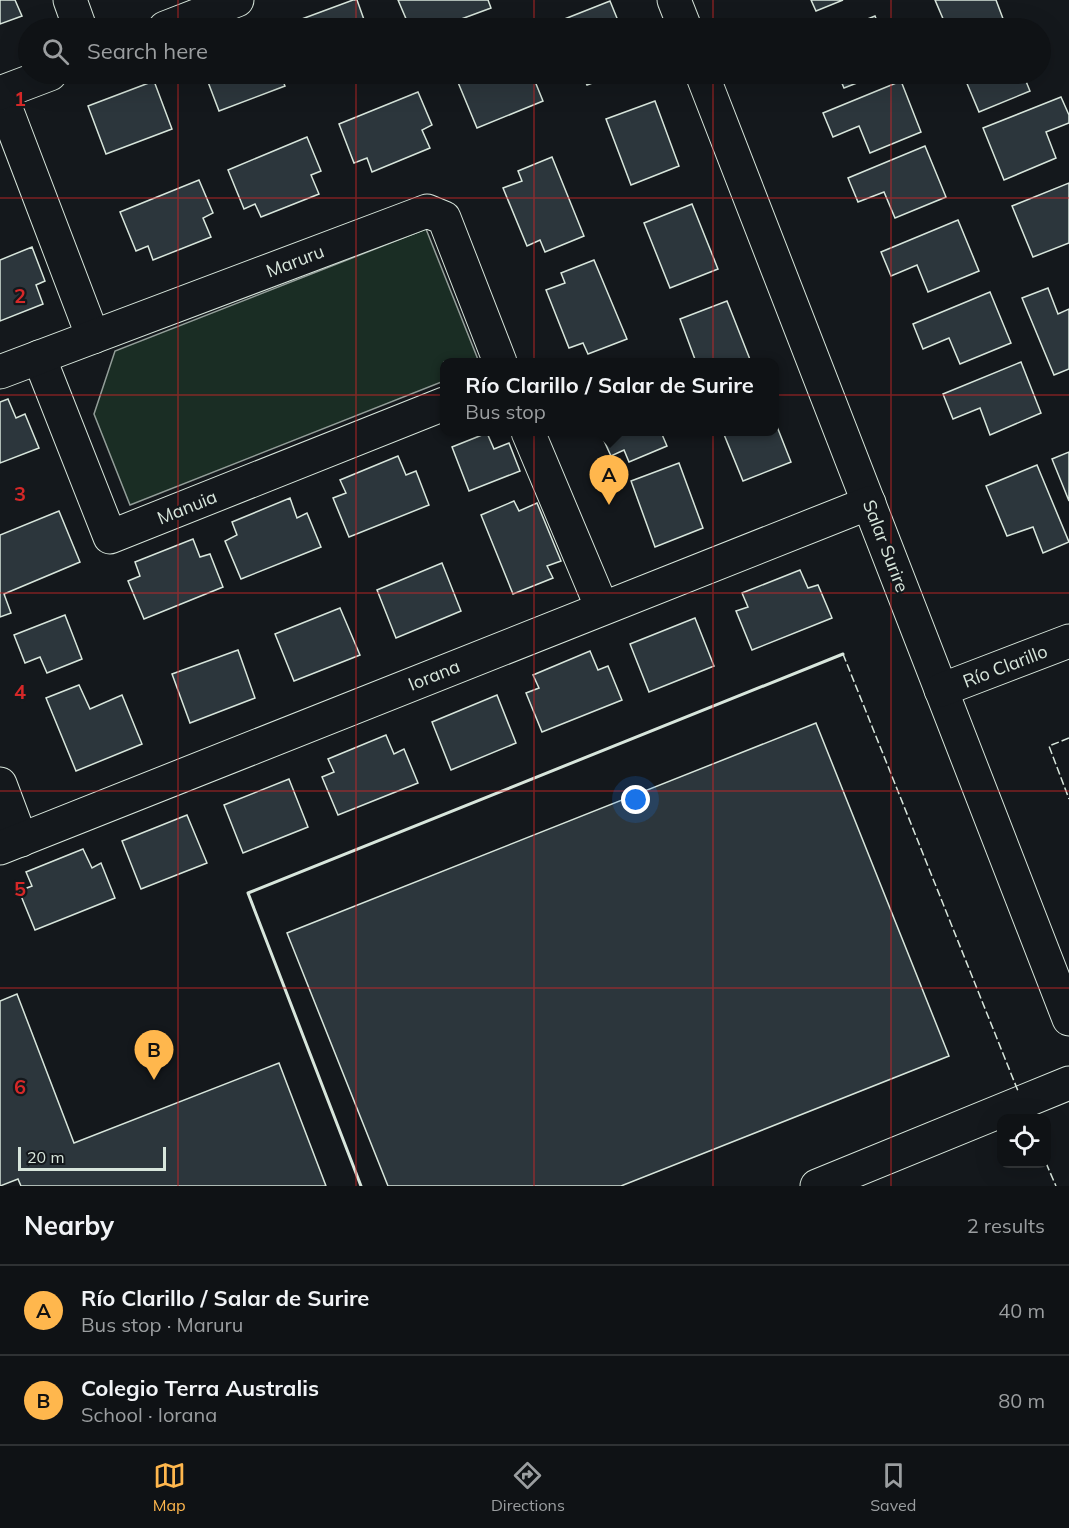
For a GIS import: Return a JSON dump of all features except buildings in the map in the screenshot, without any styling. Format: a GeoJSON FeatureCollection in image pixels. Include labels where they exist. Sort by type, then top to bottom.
{"type":"FeatureCollection","features":[{"type":"Feature","properties":{"kind":"street"},"geometry":{"type":"LineString","coordinates":[[70,0],[76,18]]}},
{"type":"Feature","properties":{"kind":"street"},"geometry":{"type":"LineString","coordinates":[[191,18],[237,0]]}},
{"type":"Feature","properties":{"kind":"street"},"geometry":{"type":"LineString","coordinates":[[674,0],[681,18]]}},
{"type":"Feature","properties":{"kind":"street"},"geometry":{"type":"LineString","coordinates":[[24,84],[0,93],[93,337]]}},
{"type":"Feature","properties":{"kind":"street","name":"Salar Surire"},"geometry":{"type":"LineString","coordinates":[[706,84],[1069,1019]]}},
{"type":"Feature","properties":{"kind":"street","name":"Maruru"},"geometry":{"type":"LineString","coordinates":[[0,372],[427,211],[444,218],[498,358]]}},
{"type":"Feature","properties":{"kind":"street","name":"Manuia"},"geometry":{"type":"LineString","coordinates":[[39,357],[110,537],[440,406]]}},
{"type":"Feature","properties":{"kind":"street"},"geometry":{"type":"LineString","coordinates":[[530,436],[602,608]]}},
{"type":"Feature","properties":{"kind":"street","name":"Iorana"},"geometry":{"type":"LineString","coordinates":[[11,844],[869,503]]}},
{"type":"Feature","properties":{"kind":"street","name":"Río Clarillo"},"geometry":{"type":"LineString","coordinates":[[941,690],[1069,641]]}},
{"type":"Feature","properties":{"kind":"street"},"geometry":{"type":"LineString","coordinates":[[0,784],[11,844]]}},
{"type":"Feature","properties":{"kind":"street"},"geometry":{"type":"LineString","coordinates":[[817,1186],[1069,1083]]}},
{"type":"Feature","properties":{"kind":"green space"},"geometry":{"type":"Polygon","coordinates":[[[426,229],[477,358],[440,358],[440,383],[130,505],[94,414],[115,351],[426,229]]]}},
{"type":"Feature","properties":{"kind":"fence"},"geometry":{"type":"LineString","coordinates":[[843,654],[1018,1091]]}},
{"type":"Feature","properties":{"kind":"fence"},"geometry":{"type":"LineString","coordinates":[[1069,738],[1049,746],[1069,799]]}},
{"type":"Feature","properties":{"kind":"fence"},"geometry":{"type":"LineString","coordinates":[[1048,1168],[1056,1186]]}},
{"type":"Feature","properties":{"kind":"wall"},"geometry":{"type":"LineString","coordinates":[[361,1186],[248,893],[843,654]]}},
{"type":"Feature","properties":{"kind":"place","name":"Río Clarillo / Salar de Surire"},"geometry":{"type":"Point","coordinates":[609,505]}},
{"type":"Feature","properties":{"kind":"place","name":"Colegio Terra Australis"},"geometry":{"type":"Point","coordinates":[154,1080]}}]}
